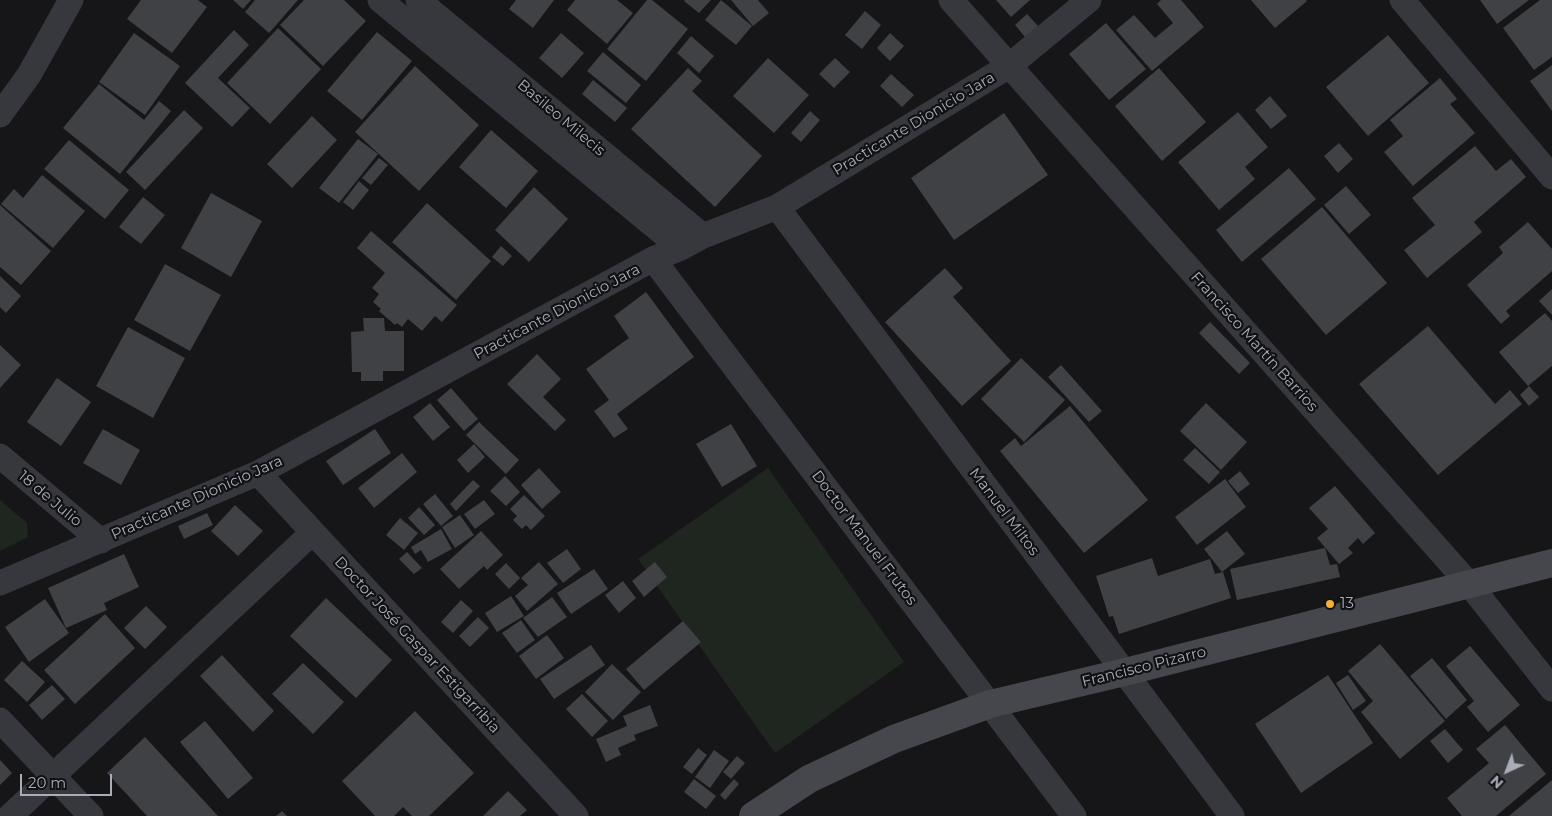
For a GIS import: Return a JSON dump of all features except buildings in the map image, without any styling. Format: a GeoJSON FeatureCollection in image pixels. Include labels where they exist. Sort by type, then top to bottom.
{"type":"FeatureCollection","features":[{"type":"Feature","properties":{"kind":"street"},"geometry":{"type":"LineString","coordinates":[[0,115],[29,75],[71,0]]}},
{"type":"Feature","properties":{"kind":"street"},"geometry":{"type":"LineString","coordinates":[[380,0],[681,248]]}},
{"type":"Feature","properties":{"kind":"street","name":"Basileo Milecis"},"geometry":{"type":"LineString","coordinates":[[418,0],[703,236]]}},
{"type":"Feature","properties":{"kind":"street","name":"Francisco Martín Barrios"},"geometry":{"type":"LineString","coordinates":[[951,0],[1470,585],[1552,689]]}},
{"type":"Feature","properties":{"kind":"street","name":"Practicante Dionicio Jara"},"geometry":{"type":"LineString","coordinates":[[0,583],[258,474],[653,259],[681,248],[703,236],[777,207],[1009,66],[1089,0]]}},
{"type":"Feature","properties":{"kind":"street"},"geometry":{"type":"LineString","coordinates":[[1402,0],[1552,177]]}},
{"type":"Feature","properties":{"kind":"street","name":"Manuel Miltos"},"geometry":{"type":"LineString","coordinates":[[777,207],[1232,816]]}},
{"type":"Feature","properties":{"kind":"street","name":"Doctor Manuel Frutos"},"geometry":{"type":"LineString","coordinates":[[653,259],[1074,816]]}},
{"type":"Feature","properties":{"kind":"street","name":"18 de Julio"},"geometry":{"type":"LineString","coordinates":[[0,456],[101,541]]}},
{"type":"Feature","properties":{"kind":"street","name":"Doctor José Gaspar Estigarribia"},"geometry":{"type":"LineString","coordinates":[[258,474],[576,816]]}},
{"type":"Feature","properties":{"kind":"street"},"geometry":{"type":"LineString","coordinates":[[10,816],[312,533]]}},
{"type":"Feature","properties":{"kind":"street","name":"Francisco Pizarro"},"geometry":{"type":"LineString","coordinates":[[753,816],[809,779],[894,739],[990,704],[1125,672],[1552,563]]}},
{"type":"Feature","properties":{"kind":"street"},"geometry":{"type":"LineString","coordinates":[[0,720],[91,816]]}},
{"type":"Feature","properties":{"kind":"shaded area"},"geometry":{"type":"Polygon","coordinates":[[[768,468],[904,662],[775,753],[638,559],[768,468]]]}},
{"type":"Feature","properties":{"kind":"shaded area"},"geometry":{"type":"Polygon","coordinates":[[[0,500],[27,523],[28,537],[0,551],[0,500]]]}},
{"type":"Feature","properties":{"kind":"place","name":"13"},"geometry":{"type":"Point","coordinates":[1330,604]}}]}
